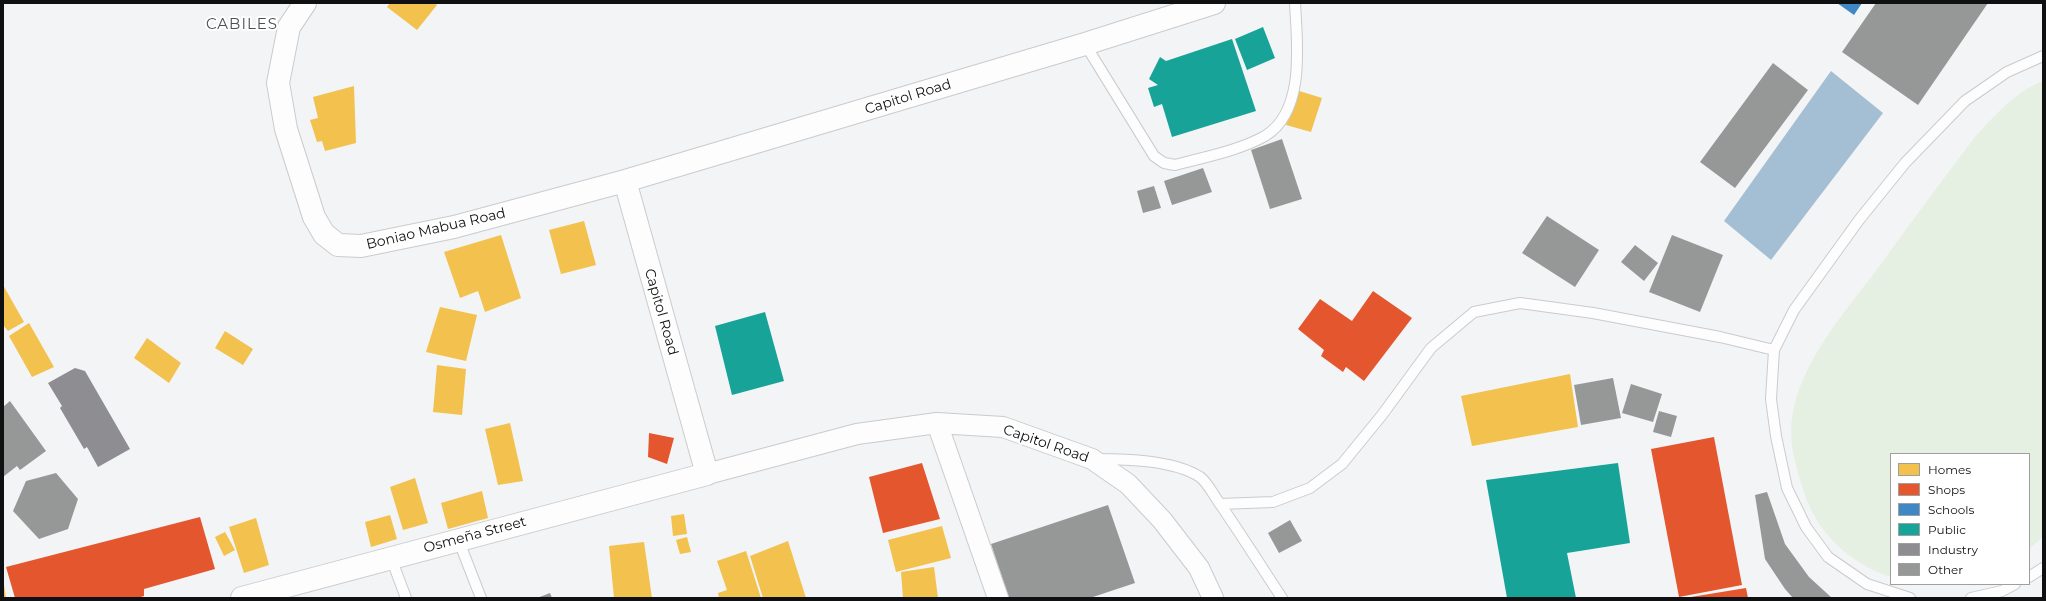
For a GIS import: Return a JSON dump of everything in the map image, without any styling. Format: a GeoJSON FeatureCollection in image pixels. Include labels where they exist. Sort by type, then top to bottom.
{"type":"FeatureCollection","features":[{"type":"Feature","properties":{"kind":"main road","name":"Boniao Mabua Road"},"geometry":{"type":"LineString","coordinates":[[304,3],[289,27],[278,83],[286,129],[314,216],[324,234],[338,245],[361,246],[454,227],[624,181]]}},
{"type":"Feature","properties":{"kind":"main road","name":"Capitol Road"},"geometry":{"type":"LineString","coordinates":[[707,474],[624,181],[1085,44],[1214,3]]}},
{"type":"Feature","properties":{"kind":"main road","name":"Osmeña Street"},"geometry":{"type":"LineString","coordinates":[[242,598],[707,474]]}},
{"type":"Feature","properties":{"kind":"street","name":"Capitol Road"},"geometry":{"type":"LineString","coordinates":[[707,474],[857,434],[937,423],[1003,427],[1092,459],[1128,484],[1162,520],[1199,568],[1213,598]]}},
{"type":"Feature","properties":{"kind":"street"},"geometry":{"type":"LineString","coordinates":[[937,423],[998,598]]}},
{"type":"Feature","properties":{"kind":"lane"},"geometry":{"type":"LineString","coordinates":[[1085,44],[1154,156],[1164,163],[1175,165],[1245,144],[1265,136],[1277,125],[1287,109],[1298,68],[1298,39],[1295,3]]}},
{"type":"Feature","properties":{"kind":"lane"},"geometry":{"type":"LineString","coordinates":[[1910,598],[1868,584],[1828,557],[1806,527],[1787,488],[1776,436],[1771,399],[1774,350],[1794,310],[1859,220],[1905,163],[1965,101],[2007,72],[2043,56]]}},
{"type":"Feature","properties":{"kind":"lane"},"geometry":{"type":"LineString","coordinates":[[1220,504],[1273,502],[1310,488],[1342,464],[1382,415],[1431,348],[1474,312],[1520,303],[1593,313],[1720,337],[1774,350]]}},
{"type":"Feature","properties":{"kind":"lane"},"geometry":{"type":"LineString","coordinates":[[1092,459],[1128,459],[1154,463],[1183,470],[1201,478],[1220,504],[1282,598]]}},
{"type":"Feature","properties":{"kind":"lane"},"geometry":{"type":"LineString","coordinates":[[458,540],[481,598]]}},
{"type":"Feature","properties":{"kind":"lane"},"geometry":{"type":"LineString","coordinates":[[391,558],[406,598]]}},
{"type":"Feature","properties":{"kind":"lane"},"geometry":{"type":"LineString","coordinates":[[2030,576],[2043,568]]}},
{"type":"Feature","properties":{"kind":"lane"},"geometry":{"type":"LineString","coordinates":[[1971,598],[2002,591],[2013,585]]}},
{"type":"Feature","properties":{"kind":"green space"},"geometry":{"type":"Polygon","coordinates":[[[2043,81],[2043,537],[2030,548],[2030,453],[1890,453],[1890,577],[1877,572],[1851,557],[1829,537],[1812,512],[1794,459],[1791,438],[1792,418],[1796,398],[1804,377],[1826,338],[1975,137],[2006,105],[2023,91],[2043,81]]]}},
{"type":"Feature","properties":{"kind":"water"},"geometry":{"type":"Polygon","coordinates":[[[1831,71],[1883,113],[1771,260],[1724,221],[1831,71]]]}},
{"type":"Feature","properties":{"kind":"building: Homes"},"geometry":{"type":"Polygon","coordinates":[[[390,3],[435,3],[437,5],[417,30],[387,7],[390,3]]]}},
{"type":"Feature","properties":{"kind":"building: Homes"},"geometry":{"type":"Polygon","coordinates":[[[354,86],[356,143],[325,151],[322,141],[317,142],[310,120],[318,118],[313,97],[354,86]]]}},
{"type":"Feature","properties":{"kind":"building: Homes"},"geometry":{"type":"Polygon","coordinates":[[[1296,90],[1322,98],[1311,132],[1286,125],[1296,90]]]}},
{"type":"Feature","properties":{"kind":"building: Homes"},"geometry":{"type":"Polygon","coordinates":[[[584,221],[596,265],[561,274],[549,230],[584,221]]]}},
{"type":"Feature","properties":{"kind":"building: Homes"},"geometry":{"type":"Polygon","coordinates":[[[501,235],[521,298],[485,312],[478,291],[460,298],[444,252],[501,235]]]}},
{"type":"Feature","properties":{"kind":"building: Homes"},"geometry":{"type":"Polygon","coordinates":[[[3,285],[24,322],[8,331],[3,325],[3,285]]]}},
{"type":"Feature","properties":{"kind":"building: Homes"},"geometry":{"type":"Polygon","coordinates":[[[440,307],[477,315],[466,361],[426,352],[440,307]]]}},
{"type":"Feature","properties":{"kind":"building: Homes"},"geometry":{"type":"Polygon","coordinates":[[[29,323],[54,367],[32,377],[9,336],[29,323]]]}},
{"type":"Feature","properties":{"kind":"building: Homes"},"geometry":{"type":"Polygon","coordinates":[[[225,331],[253,349],[243,365],[215,348],[225,331]]]}},
{"type":"Feature","properties":{"kind":"building: Homes"},"geometry":{"type":"Polygon","coordinates":[[[147,338],[181,363],[169,383],[134,358],[147,338]]]}},
{"type":"Feature","properties":{"kind":"building: Homes"},"geometry":{"type":"Polygon","coordinates":[[[437,365],[466,369],[462,415],[433,412],[437,365]]]}},
{"type":"Feature","properties":{"kind":"building: Homes"},"geometry":{"type":"Polygon","coordinates":[[[1570,374],[1578,427],[1472,446],[1461,396],[1570,374]]]}},
{"type":"Feature","properties":{"kind":"building: Homes"},"geometry":{"type":"Polygon","coordinates":[[[510,423],[523,481],[498,485],[485,429],[510,423]]]}},
{"type":"Feature","properties":{"kind":"building: Homes"},"geometry":{"type":"Polygon","coordinates":[[[415,478],[428,523],[403,530],[390,487],[415,478]]]}},
{"type":"Feature","properties":{"kind":"building: Homes"},"geometry":{"type":"Polygon","coordinates":[[[482,491],[488,518],[448,529],[441,503],[482,491]]]}},
{"type":"Feature","properties":{"kind":"building: Homes"},"geometry":{"type":"Polygon","coordinates":[[[684,514],[687,534],[673,536],[671,516],[684,514]]]}},
{"type":"Feature","properties":{"kind":"building: Homes"},"geometry":{"type":"Polygon","coordinates":[[[390,515],[397,539],[371,547],[365,522],[390,515]]]}},
{"type":"Feature","properties":{"kind":"building: Homes"},"geometry":{"type":"Polygon","coordinates":[[[256,518],[269,565],[244,573],[229,527],[256,518]]]}},
{"type":"Feature","properties":{"kind":"building: Homes"},"geometry":{"type":"Polygon","coordinates":[[[942,526],[951,558],[896,572],[888,540],[942,526]]]}},
{"type":"Feature","properties":{"kind":"building: Homes"},"geometry":{"type":"Polygon","coordinates":[[[225,532],[235,550],[224,556],[215,537],[225,532]]]}},
{"type":"Feature","properties":{"kind":"building: Homes"},"geometry":{"type":"Polygon","coordinates":[[[687,537],[691,552],[680,554],[676,540],[687,537]]]}},
{"type":"Feature","properties":{"kind":"building: Homes"},"geometry":{"type":"Polygon","coordinates":[[[788,541],[806,598],[763,598],[750,556],[788,541]]]}},
{"type":"Feature","properties":{"kind":"building: Homes"},"geometry":{"type":"Polygon","coordinates":[[[644,542],[652,598],[614,598],[609,546],[644,542]]]}},
{"type":"Feature","properties":{"kind":"building: Homes"},"geometry":{"type":"Polygon","coordinates":[[[746,551],[761,598],[719,598],[718,593],[727,590],[717,561],[746,551]]]}},
{"type":"Feature","properties":{"kind":"building: Homes"},"geometry":{"type":"Polygon","coordinates":[[[934,567],[938,598],[903,598],[901,572],[934,567]]]}},
{"type":"Feature","properties":{"kind":"building: Homes"},"geometry":{"type":"Polygon","coordinates":[[[4,585],[6,598],[3,598],[4,585]]]}},
{"type":"Feature","properties":{"kind":"building: Shops"},"geometry":{"type":"Polygon","coordinates":[[[1373,291],[1412,318],[1364,381],[1346,367],[1343,372],[1321,356],[1324,350],[1298,329],[1320,299],[1352,321],[1373,291]]]}},
{"type":"Feature","properties":{"kind":"building: Shops"},"geometry":{"type":"Polygon","coordinates":[[[649,433],[674,438],[667,464],[648,457],[649,433]]]}},
{"type":"Feature","properties":{"kind":"building: Shops"},"geometry":{"type":"Polygon","coordinates":[[[1714,437],[1742,585],[1679,597],[1651,449],[1714,437]]]}},
{"type":"Feature","properties":{"kind":"building: Shops"},"geometry":{"type":"Polygon","coordinates":[[[922,463],[940,519],[883,533],[869,477],[922,463]]]}},
{"type":"Feature","properties":{"kind":"building: Shops"},"geometry":{"type":"Polygon","coordinates":[[[200,517],[215,569],[144,589],[144,596],[138,598],[15,598],[6,567],[200,517]]]}},
{"type":"Feature","properties":{"kind":"building: Shops"},"geometry":{"type":"Polygon","coordinates":[[[1746,588],[1748,598],[1691,598],[1691,597],[1746,588]]]}},
{"type":"Feature","properties":{"kind":"building: Schools"},"geometry":{"type":"Polygon","coordinates":[[[1837,3],[1862,3],[1854,15],[1837,3]]]}},
{"type":"Feature","properties":{"kind":"building: Public"},"geometry":{"type":"Polygon","coordinates":[[[1263,27],[1275,58],[1247,70],[1235,39],[1263,27]]]}},
{"type":"Feature","properties":{"kind":"building: Public"},"geometry":{"type":"Polygon","coordinates":[[[1232,39],[1256,111],[1172,137],[1162,104],[1154,107],[1148,88],[1158,85],[1149,79],[1160,57],[1166,61],[1232,39]]]}},
{"type":"Feature","properties":{"kind":"building: Public"},"geometry":{"type":"Polygon","coordinates":[[[765,312],[784,381],[732,395],[715,326],[765,312]]]}},
{"type":"Feature","properties":{"kind":"building: Public"},"geometry":{"type":"Polygon","coordinates":[[[1618,463],[1630,543],[1567,553],[1576,598],[1507,598],[1486,480],[1618,463]]]}},
{"type":"Feature","properties":{"kind":"building: Industry"},"geometry":{"type":"Polygon","coordinates":[[[75,368],[85,371],[130,449],[98,467],[87,447],[84,449],[60,408],[62,406],[48,383],[75,368]]]}},
{"type":"Feature","properties":{"kind":"building: Other"},"geometry":{"type":"Polygon","coordinates":[[[1876,3],[1988,3],[1918,105],[1842,52],[1876,3]]]}},
{"type":"Feature","properties":{"kind":"building: Other"},"geometry":{"type":"Polygon","coordinates":[[[1773,63],[1808,90],[1735,188],[1700,162],[1773,63]]]}},
{"type":"Feature","properties":{"kind":"building: Other"},"geometry":{"type":"Polygon","coordinates":[[[1282,139],[1302,199],[1270,209],[1251,150],[1282,139]]]}},
{"type":"Feature","properties":{"kind":"building: Other"},"geometry":{"type":"Polygon","coordinates":[[[1203,168],[1212,192],[1172,205],[1164,181],[1203,168]]]}},
{"type":"Feature","properties":{"kind":"building: Other"},"geometry":{"type":"Polygon","coordinates":[[[1154,186],[1161,208],[1143,213],[1137,191],[1154,186]]]}},
{"type":"Feature","properties":{"kind":"building: Other"},"geometry":{"type":"Polygon","coordinates":[[[1547,216],[1599,250],[1575,287],[1522,253],[1547,216]]]}},
{"type":"Feature","properties":{"kind":"building: Other"},"geometry":{"type":"Polygon","coordinates":[[[1672,235],[1723,255],[1700,312],[1649,292],[1672,235]]]}},
{"type":"Feature","properties":{"kind":"building: Other"},"geometry":{"type":"Polygon","coordinates":[[[1635,245],[1658,263],[1644,281],[1621,262],[1635,245]]]}},
{"type":"Feature","properties":{"kind":"building: Other"},"geometry":{"type":"Polygon","coordinates":[[[1613,378],[1621,418],[1581,425],[1574,385],[1613,378]]]}},
{"type":"Feature","properties":{"kind":"building: Other"},"geometry":{"type":"Polygon","coordinates":[[[1631,384],[1662,394],[1653,422],[1622,413],[1631,384]]]}},
{"type":"Feature","properties":{"kind":"building: Other"},"geometry":{"type":"Polygon","coordinates":[[[10,401],[46,451],[20,470],[17,466],[3,477],[3,407],[10,401]]]}},
{"type":"Feature","properties":{"kind":"building: Other"},"geometry":{"type":"Polygon","coordinates":[[[1659,411],[1677,416],[1671,437],[1653,432],[1659,411]]]}},
{"type":"Feature","properties":{"kind":"building: Other"},"geometry":{"type":"Polygon","coordinates":[[[56,473],[78,499],[68,529],[39,539],[13,511],[26,481],[56,473]]]}},
{"type":"Feature","properties":{"kind":"building: Other"},"geometry":{"type":"Polygon","coordinates":[[[1767,492],[1785,544],[1809,577],[1832,598],[1793,598],[1785,589],[1765,559],[1755,495],[1767,492]]]}},
{"type":"Feature","properties":{"kind":"building: Other"},"geometry":{"type":"Polygon","coordinates":[[[1108,505],[1135,583],[1090,598],[1009,598],[991,544],[1108,505]]]}},
{"type":"Feature","properties":{"kind":"building: Other"},"geometry":{"type":"Polygon","coordinates":[[[1290,520],[1302,541],[1279,553],[1268,533],[1290,520]]]}},
{"type":"Feature","properties":{"kind":"building: Other"},"geometry":{"type":"Polygon","coordinates":[[[550,593],[552,598],[537,598],[550,593]]]}},
{"type":"Feature","properties":{"kind":"district","name":"CABILES"},"geometry":{"type":"Point","coordinates":[242,25]}}]}
